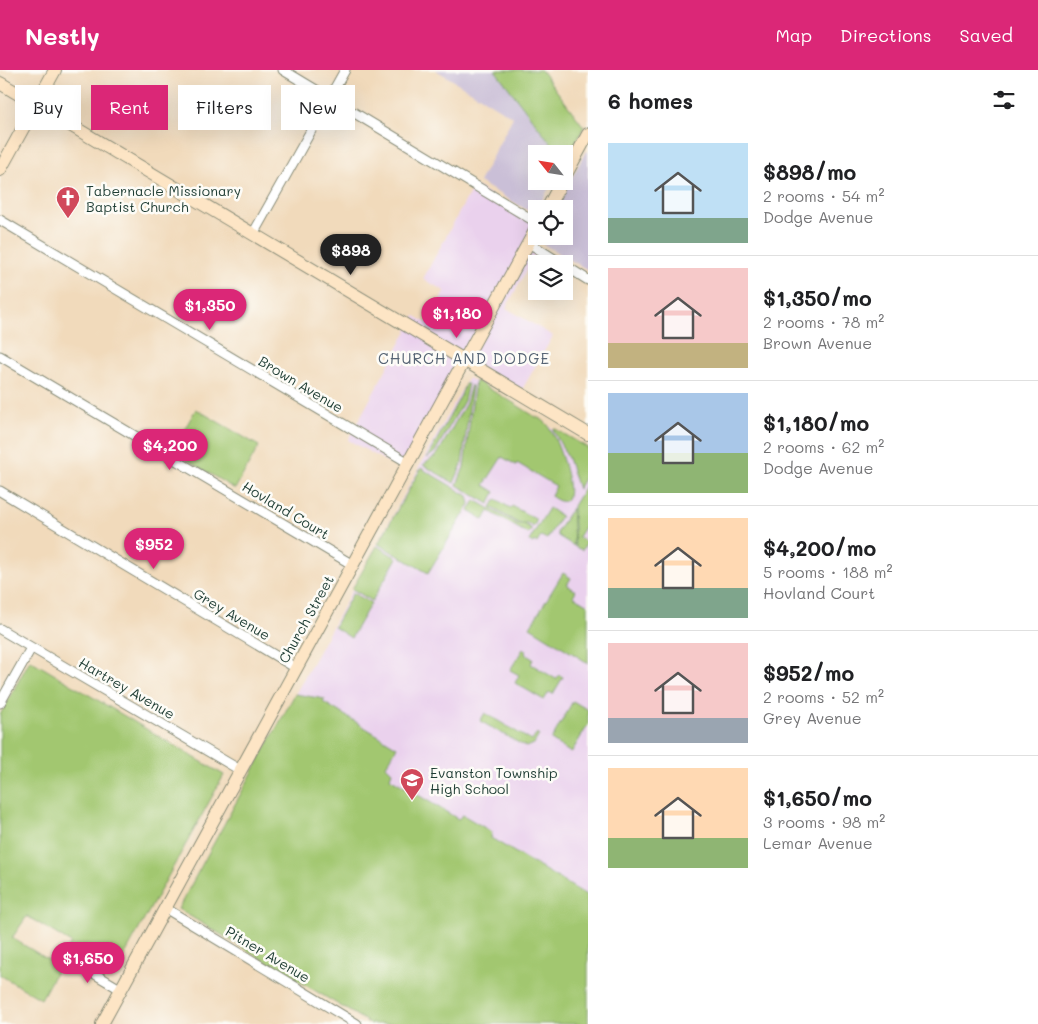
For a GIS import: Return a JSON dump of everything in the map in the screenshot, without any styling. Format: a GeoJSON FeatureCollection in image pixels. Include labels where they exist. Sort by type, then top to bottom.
{"type":"FeatureCollection","features":[{"type":"Feature","properties":{"kind":"street"},"geometry":{"type":"LineString","coordinates":[[46,85],[54,70]]}},
{"type":"Feature","properties":{"kind":"street"},"geometry":{"type":"LineString","coordinates":[[283,70],[308,85]]}},
{"type":"Feature","properties":{"kind":"street"},"geometry":{"type":"LineString","coordinates":[[337,85],[345,70]]}},
{"type":"Feature","properties":{"kind":"street"},"geometry":{"type":"LineString","coordinates":[[0,83],[15,92]]}},
{"type":"Feature","properties":{"kind":"street"},"geometry":{"type":"LineString","coordinates":[[355,113],[528,217]]}},
{"type":"Feature","properties":{"kind":"street"},"geometry":{"type":"LineString","coordinates":[[0,170],[22,130]]}},
{"type":"Feature","properties":{"kind":"street"},"geometry":{"type":"LineString","coordinates":[[79,130],[588,434]]}},
{"type":"Feature","properties":{"kind":"street"},"geometry":{"type":"LineString","coordinates":[[253,234],[312,130]]}},
{"type":"Feature","properties":{"kind":"street"},"geometry":{"type":"LineString","coordinates":[[573,162],[588,134]]}},
{"type":"Feature","properties":{"kind":"street","name":"Brown Avenue"},"geometry":{"type":"LineString","coordinates":[[0,220],[409,463]]}},
{"type":"Feature","properties":{"kind":"street","name":"Church Street"},"geometry":{"type":"LineString","coordinates":[[102,1024],[528,245]]}},
{"type":"Feature","properties":{"kind":"street"},"geometry":{"type":"LineString","coordinates":[[532,245],[548,255]]}},
{"type":"Feature","properties":{"kind":"street"},"geometry":{"type":"LineString","coordinates":[[573,270],[588,280]]}},
{"type":"Feature","properties":{"kind":"street","name":"Hovland Court"},"geometry":{"type":"LineString","coordinates":[[0,356],[352,565]]}},
{"type":"Feature","properties":{"kind":"street","name":"Grey Avenue"},"geometry":{"type":"LineString","coordinates":[[0,492],[296,668]]}},
{"type":"Feature","properties":{"kind":"street","name":"Hartrey Avenue"},"geometry":{"type":"LineString","coordinates":[[0,629],[240,770]]}},
{"type":"Feature","properties":{"kind":"street"},"geometry":{"type":"LineString","coordinates":[[0,703],[31,648]]}},
{"type":"Feature","properties":{"kind":"street","name":"Pitner Avenue"},"geometry":{"type":"LineString","coordinates":[[165,908],[357,1024]]}},
{"type":"Feature","properties":{"kind":"street"},"geometry":{"type":"LineString","coordinates":[[68,958],[120,989]]}},
{"type":"Feature","properties":{"kind":"shaded area"},"geometry":{"type":"Polygon","coordinates":[[[436,70],[495,70],[552,145],[528,145],[528,190],[548,190],[542,200],[528,200],[528,211],[479,182],[513,117],[436,70]]]}},
{"type":"Feature","properties":{"kind":"shaded area"},"geometry":{"type":"Polygon","coordinates":[[[586,151],[588,152],[588,270],[573,261],[573,255],[562,255],[545,245],[573,245],[573,200],[560,200],[565,190],[573,190],[573,175],[586,151]]]}},
{"type":"Feature","properties":{"kind":"shaded area"},"geometry":{"type":"Polygon","coordinates":[[[474,185],[528,217],[528,245],[538,249],[535,255],[528,255],[528,267],[506,308],[553,336],[520,393],[465,360],[404,471],[348,440],[415,316],[427,323],[445,291],[423,279],[474,185]]]}},
{"type":"Feature","properties":{"kind":"shaded area","name":"Evanston Township High School"},"geometry":{"type":"Polygon","coordinates":[[[468,378],[588,449],[588,1024],[371,1024],[178,909],[468,378]]]}},
{"type":"Feature","properties":{"kind":"green space"},"geometry":{"type":"Polygon","coordinates":[[[495,70],[541,70],[584,127],[573,147],[573,145],[552,145],[495,70]]]}},
{"type":"Feature","properties":{"kind":"green space"},"geometry":{"type":"Polygon","coordinates":[[[475,381],[547,424],[552,431],[567,475],[569,488],[567,498],[562,501],[551,496],[556,486],[517,463],[516,465],[502,457],[484,485],[495,492],[489,504],[457,485],[464,467],[475,381]]]}},
{"type":"Feature","properties":{"kind":"green space"},"geometry":{"type":"Polygon","coordinates":[[[465,384],[468,384],[464,401],[435,452],[427,458],[461,395],[465,384]]]}},
{"type":"Feature","properties":{"kind":"green space"},"geometry":{"type":"Polygon","coordinates":[[[471,385],[462,464],[454,483],[423,465],[437,455],[466,403],[471,385]]]}},
{"type":"Feature","properties":{"kind":"green space"},"geometry":{"type":"Polygon","coordinates":[[[196,409],[259,446],[235,489],[172,451],[196,409]]]}},
{"type":"Feature","properties":{"kind":"green space"},"geometry":{"type":"Polygon","coordinates":[[[554,428],[588,448],[588,472],[578,489],[568,458],[553,430],[554,428]]]}},
{"type":"Feature","properties":{"kind":"green space"},"geometry":{"type":"Polygon","coordinates":[[[421,468],[468,496],[470,504],[428,573],[378,544],[421,468]]]}},
{"type":"Feature","properties":{"kind":"green space"},"geometry":{"type":"Polygon","coordinates":[[[588,481],[588,521],[578,537],[587,542],[582,550],[575,547],[573,506],[588,481]]]}},
{"type":"Feature","properties":{"kind":"green space"},"geometry":{"type":"Polygon","coordinates":[[[496,499],[510,508],[512,506],[537,520],[533,527],[527,523],[518,523],[491,507],[496,499]]]}},
{"type":"Feature","properties":{"kind":"green space"},"geometry":{"type":"Polygon","coordinates":[[[475,500],[517,524],[524,524],[532,529],[528,534],[489,511],[484,520],[469,511],[475,500]]]}},
{"type":"Feature","properties":{"kind":"green space"},"geometry":{"type":"Polygon","coordinates":[[[549,508],[561,516],[547,539],[541,536],[537,543],[529,541],[549,508]]]}},
{"type":"Feature","properties":{"kind":"green space"},"geometry":{"type":"Polygon","coordinates":[[[572,508],[574,546],[558,536],[557,532],[572,508]]]}},
{"type":"Feature","properties":{"kind":"green space"},"geometry":{"type":"Polygon","coordinates":[[[377,546],[397,558],[372,601],[352,589],[377,546]]]}},
{"type":"Feature","properties":{"kind":"green space"},"geometry":{"type":"Polygon","coordinates":[[[563,573],[571,578],[567,585],[576,591],[573,596],[588,605],[588,663],[530,627],[563,573]]]}},
{"type":"Feature","properties":{"kind":"green space"},"geometry":{"type":"Polygon","coordinates":[[[353,593],[371,603],[351,638],[334,627],[353,593]]]}},
{"type":"Feature","properties":{"kind":"green space"},"geometry":{"type":"Polygon","coordinates":[[[523,649],[526,651],[525,654],[533,659],[531,664],[556,679],[559,675],[563,677],[553,694],[549,692],[544,700],[515,683],[519,675],[510,670],[523,649]]]}},
{"type":"Feature","properties":{"kind":"green space"},"geometry":{"type":"Polygon","coordinates":[[[30,660],[224,775],[112,978],[66,952],[71,943],[27,916],[12,938],[59,966],[41,999],[0,975],[0,715],[30,660]]]}},
{"type":"Feature","properties":{"kind":"green space"},"geometry":{"type":"Polygon","coordinates":[[[295,694],[325,699],[323,702],[397,747],[386,766],[392,772],[390,778],[458,819],[463,815],[492,832],[491,838],[588,896],[588,1024],[371,1024],[178,909],[295,694]]]}},
{"type":"Feature","properties":{"kind":"green space"},"geometry":{"type":"Polygon","coordinates":[[[573,701],[588,710],[588,725],[571,753],[551,740],[573,701]]]}},
{"type":"Feature","properties":{"kind":"green space"},"geometry":{"type":"Polygon","coordinates":[[[485,713],[532,741],[537,733],[539,735],[534,744],[526,747],[480,721],[485,713]]]}},
{"type":"Feature","properties":{"kind":"place","name":"Tabernacle Missionary Baptist Church"},"geometry":{"type":"Point","coordinates":[68,219]}},
{"type":"Feature","properties":{"kind":"place","name":"Evanston Township High School"},"geometry":{"type":"Point","coordinates":[412,801]}},
{"type":"Feature","properties":{"kind":"district","name":"CHURCH AND DODGE"},"geometry":{"type":"Point","coordinates":[464,358]}}]}
